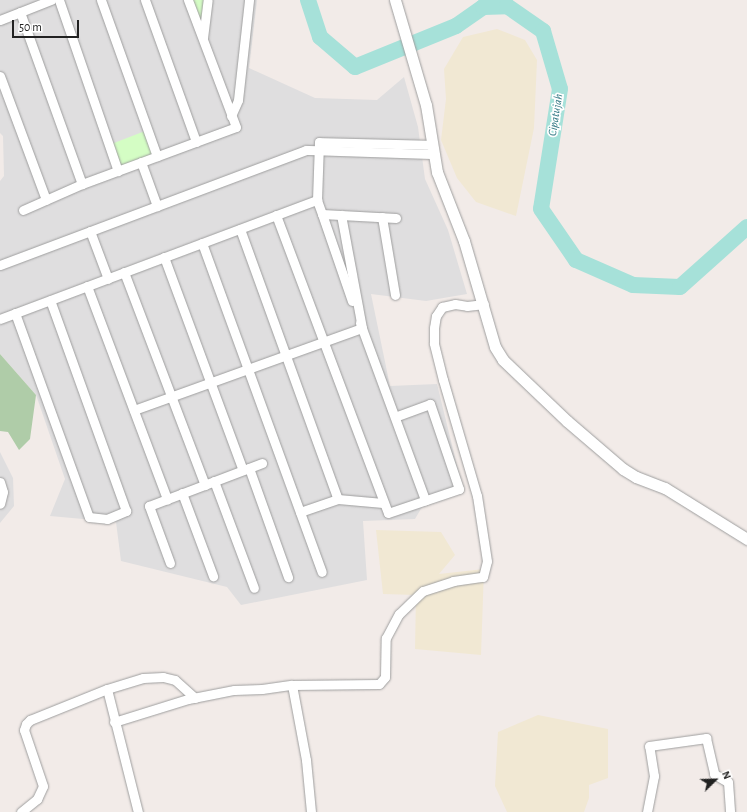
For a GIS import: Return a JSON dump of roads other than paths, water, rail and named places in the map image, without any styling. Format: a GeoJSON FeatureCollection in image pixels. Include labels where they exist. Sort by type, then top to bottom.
{"type":"FeatureCollection","features":[{"type":"Feature","properties":{"kind":"street"},"geometry":{"type":"LineString","coordinates":[[0,20],[20,12],[36,3],[51,0]]}},
{"type":"Feature","properties":{"kind":"street"},"geometry":{"type":"LineString","coordinates":[[58,0],[118,171]]}},
{"type":"Feature","properties":{"kind":"street"},"geometry":{"type":"LineString","coordinates":[[101,0],[157,156]]}},
{"type":"Feature","properties":{"kind":"street"},"geometry":{"type":"LineString","coordinates":[[144,0],[196,142]]}},
{"type":"Feature","properties":{"kind":"street"},"geometry":{"type":"LineString","coordinates":[[23,210],[82,184],[236,127],[188,0]]}},
{"type":"Feature","properties":{"kind":"street"},"geometry":{"type":"LineString","coordinates":[[203,40],[208,0]]}},
{"type":"Feature","properties":{"kind":"street"},"geometry":{"type":"LineString","coordinates":[[231,116],[238,100],[249,0]]}},
{"type":"Feature","properties":{"kind":"street"},"geometry":{"type":"LineString","coordinates":[[395,0],[418,73],[433,150],[443,191],[455,216],[484,304],[495,346],[503,360],[567,421],[623,469],[679,496],[747,539]]}},
{"type":"Feature","properties":{"kind":"street"},"geometry":{"type":"LineString","coordinates":[[20,12],[82,184]]}},
{"type":"Feature","properties":{"kind":"street"},"geometry":{"type":"LineString","coordinates":[[0,76],[46,200]]}},
{"type":"Feature","properties":{"kind":"street"},"geometry":{"type":"LineString","coordinates":[[0,265],[306,150],[433,150]]}},
{"type":"Feature","properties":{"kind":"street"},"geometry":{"type":"LineString","coordinates":[[318,150],[317,200],[425,500]]}},
{"type":"Feature","properties":{"kind":"street"},"geometry":{"type":"LineString","coordinates":[[141,162],[157,206]]}},
{"type":"Feature","properties":{"kind":"street"},"geometry":{"type":"LineString","coordinates":[[0,319],[317,200]]}},
{"type":"Feature","properties":{"kind":"street"},"geometry":{"type":"LineString","coordinates":[[322,214],[396,218]]}},
{"type":"Feature","properties":{"kind":"street"},"geometry":{"type":"LineString","coordinates":[[276,215],[388,513],[459,489],[430,404],[395,417]]}},
{"type":"Feature","properties":{"kind":"street"},"geometry":{"type":"LineString","coordinates":[[341,215],[362,328]]}},
{"type":"Feature","properties":{"kind":"street"},"geometry":{"type":"LineString","coordinates":[[382,217],[395,295]]}},
{"type":"Feature","properties":{"kind":"street"},"geometry":{"type":"LineString","coordinates":[[240,229],[338,499]]}},
{"type":"Feature","properties":{"kind":"street"},"geometry":{"type":"LineString","coordinates":[[90,231],[108,279]]}},
{"type":"Feature","properties":{"kind":"street"},"geometry":{"type":"LineString","coordinates":[[202,243],[322,572]]}},
{"type":"Feature","properties":{"kind":"street"},"geometry":{"type":"LineString","coordinates":[[164,258],[210,381],[288,577]]}},
{"type":"Feature","properties":{"kind":"street"},"geometry":{"type":"LineString","coordinates":[[124,272],[205,485]]}},
{"type":"Feature","properties":{"kind":"street"},"geometry":{"type":"LineString","coordinates":[[87,286],[167,499]]}},
{"type":"Feature","properties":{"kind":"street"},"geometry":{"type":"LineString","coordinates":[[15,314],[89,517],[107,519],[126,511],[50,300]]}},
{"type":"Feature","properties":{"kind":"street"},"geometry":{"type":"LineString","coordinates":[[114,722],[195,698],[234,690],[262,690],[292,685],[379,684],[385,677],[386,638],[399,614],[422,591],[453,581],[478,579],[485,573],[487,561],[477,496],[434,343],[436,316],[442,308],[455,304],[467,306],[484,304]]}},
{"type":"Feature","properties":{"kind":"street"},"geometry":{"type":"LineString","coordinates":[[134,410],[247,367],[286,356],[362,328]]}},
{"type":"Feature","properties":{"kind":"street"},"geometry":{"type":"LineString","coordinates":[[170,563],[149,506],[262,463]]}},
{"type":"Feature","properties":{"kind":"street"},"geometry":{"type":"LineString","coordinates":[[214,481],[254,588]]}},
{"type":"Feature","properties":{"kind":"street"},"geometry":{"type":"LineString","coordinates":[[0,482],[3,492],[0,504]]}},
{"type":"Feature","properties":{"kind":"street"},"geometry":{"type":"LineString","coordinates":[[182,493],[213,576]]}},
{"type":"Feature","properties":{"kind":"street"},"geometry":{"type":"LineString","coordinates":[[300,512],[338,499],[383,503]]}},
{"type":"Feature","properties":{"kind":"street"},"geometry":{"type":"LineString","coordinates":[[21,812],[37,799],[43,786],[24,730],[26,724],[107,689],[143,678],[163,677],[183,684],[195,698]]}},
{"type":"Feature","properties":{"kind":"street"},"geometry":{"type":"LineString","coordinates":[[292,685],[306,760],[311,812]]}},
{"type":"Feature","properties":{"kind":"street"},"geometry":{"type":"LineString","coordinates":[[107,689],[114,722],[138,812]]}},
{"type":"Feature","properties":{"kind":"street"},"geometry":{"type":"LineString","coordinates":[[647,812],[654,776],[649,746],[706,738],[714,774],[728,782],[730,812]]}},
{"type":"Feature","properties":{"kind":"waterway","name":"Cipatujah"},"geometry":{"type":"LineString","coordinates":[[308,0],[320,37],[355,67],[456,26],[483,7],[507,6],[543,31],[560,89],[541,209],[576,260],[633,285],[680,287],[747,227]]}}]}
